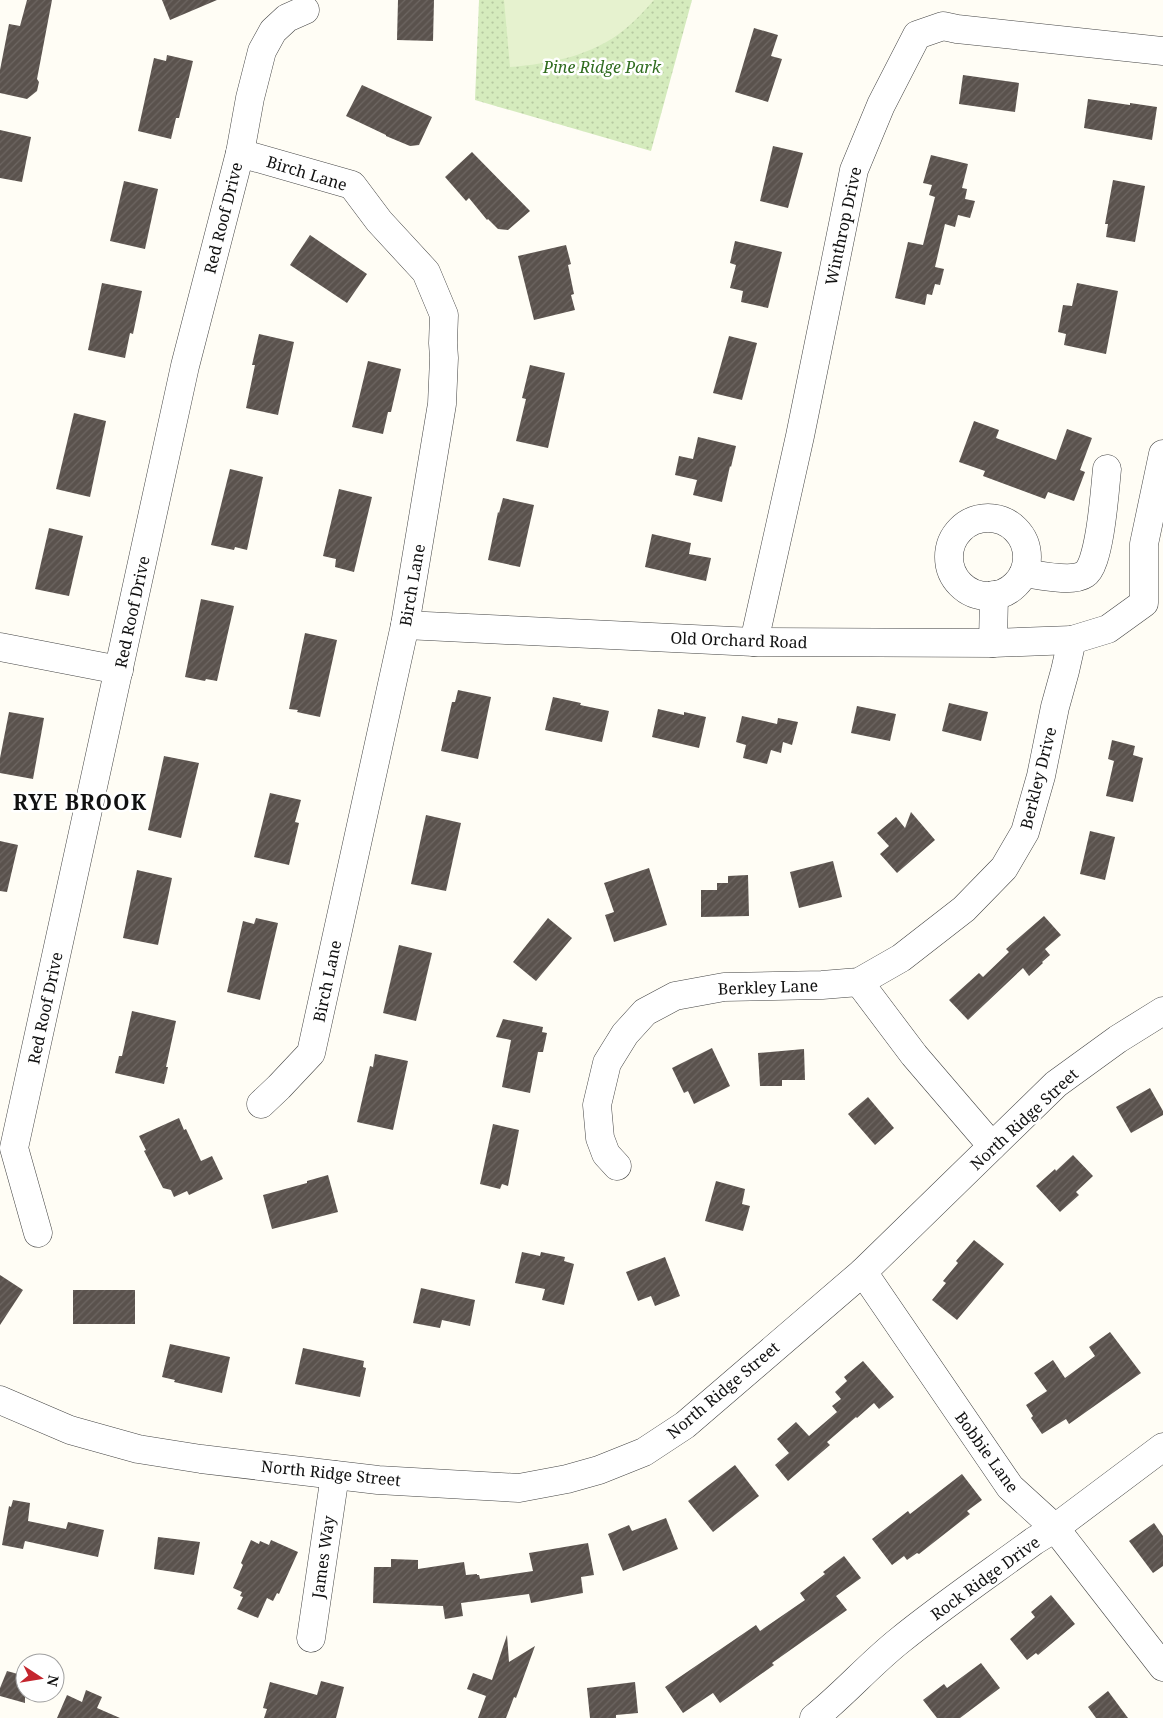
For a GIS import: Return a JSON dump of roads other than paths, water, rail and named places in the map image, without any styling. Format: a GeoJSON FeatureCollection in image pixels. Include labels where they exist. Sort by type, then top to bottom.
{"type":"FeatureCollection","features":[{"type":"Feature","properties":{"kind":"street","name":"Red Roof Drive"},"geometry":{"type":"LineString","coordinates":[[38,1234],[14,1148],[185,366],[240,153],[250,98],[262,51],[273,31],[287,18],[305,10]]}},
{"type":"Feature","properties":{"kind":"street","name":"Winthrop Drive"},"geometry":{"type":"LineString","coordinates":[[754,642],[800,436],[854,170],[881,105],[917,35],[943,26],[1163,51]]}},
{"type":"Feature","properties":{"kind":"street","name":"Birch Lane"},"geometry":{"type":"LineString","coordinates":[[240,153],[352,185],[379,221],[426,272],[444,315],[442,404],[405,625],[311,1053],[280,1087],[261,1104]]}},
{"type":"Feature","properties":{"kind":"street"},"geometry":{"type":"LineString","coordinates":[[1072,640],[1108,629],[1153,596],[1144,544],[1163,454]]}},
{"type":"Feature","properties":{"kind":"street"},"geometry":{"type":"LineString","coordinates":[[1024,573],[1071,578],[1085,574],[1091,567],[1098,545],[1107,469]]}},
{"type":"Feature","properties":{"kind":"street"},"geometry":{"type":"LineString","coordinates":[[989,518],[1002,520],[1013,526],[1021,536],[1026,548],[1027,560],[1024,573],[1016,584],[1006,591],[994,595],[981,595],[969,590],[959,582],[952,571],[950,559],[951,546],[956,535],[965,526],[976,520],[989,518]]}},
{"type":"Feature","properties":{"kind":"street"},"geometry":{"type":"LineString","coordinates":[[993,643],[994,595]]}},
{"type":"Feature","properties":{"kind":"street","name":"Old Orchard Road"},"geometry":{"type":"LineString","coordinates":[[405,625],[754,642],[993,643],[1072,640]]}},
{"type":"Feature","properties":{"kind":"street","name":"Berkley Drive"},"geometry":{"type":"LineString","coordinates":[[859,982],[901,958],[964,909],[1004,868],[1026,832],[1041,776],[1055,707],[1072,640]]}},
{"type":"Feature","properties":{"kind":"street"},"geometry":{"type":"LineString","coordinates":[[0,647],[119,670]]}},
{"type":"Feature","properties":{"kind":"street"},"geometry":{"type":"LineString","coordinates":[[859,982],[914,1055],[992,1146]]}},
{"type":"Feature","properties":{"kind":"street","name":"Berkley Lane"},"geometry":{"type":"LineString","coordinates":[[617,1166],[606,1154],[600,1138],[597,1105],[607,1063],[625,1034],[645,1012],[675,996],[724,987],[822,985],[859,982]]}},
{"type":"Feature","properties":{"kind":"street","name":"North Ridge Street"},"geometry":{"type":"LineString","coordinates":[[0,1400],[70,1430],[138,1449],[201,1459],[335,1475],[378,1480],[519,1488],[567,1479],[600,1470],[644,1452],[685,1425],[862,1272],[1056,1084],[1118,1039],[1163,1011]]}},
{"type":"Feature","properties":{"kind":"street","name":"Bobbie Lane"},"geometry":{"type":"LineString","coordinates":[[862,1272],[1010,1487],[1055,1528],[1163,1667]]}},
{"type":"Feature","properties":{"kind":"street","name":"Rock Ridge Drive"},"geometry":{"type":"LineString","coordinates":[[814,1718],[899,1641],[1163,1447]]}},
{"type":"Feature","properties":{"kind":"street","name":"James Way"},"geometry":{"type":"LineString","coordinates":[[311,1638],[335,1475]]}},
{"type":"Feature","properties":{"kind":"district","name":"RYE BROOK"},"geometry":{"type":"Point","coordinates":[80,803]}},
{"type":"Feature","properties":{"kind":"park label","name":"Pine Ridge Park"},"geometry":{"type":"Point","coordinates":[602,67]}}]}
